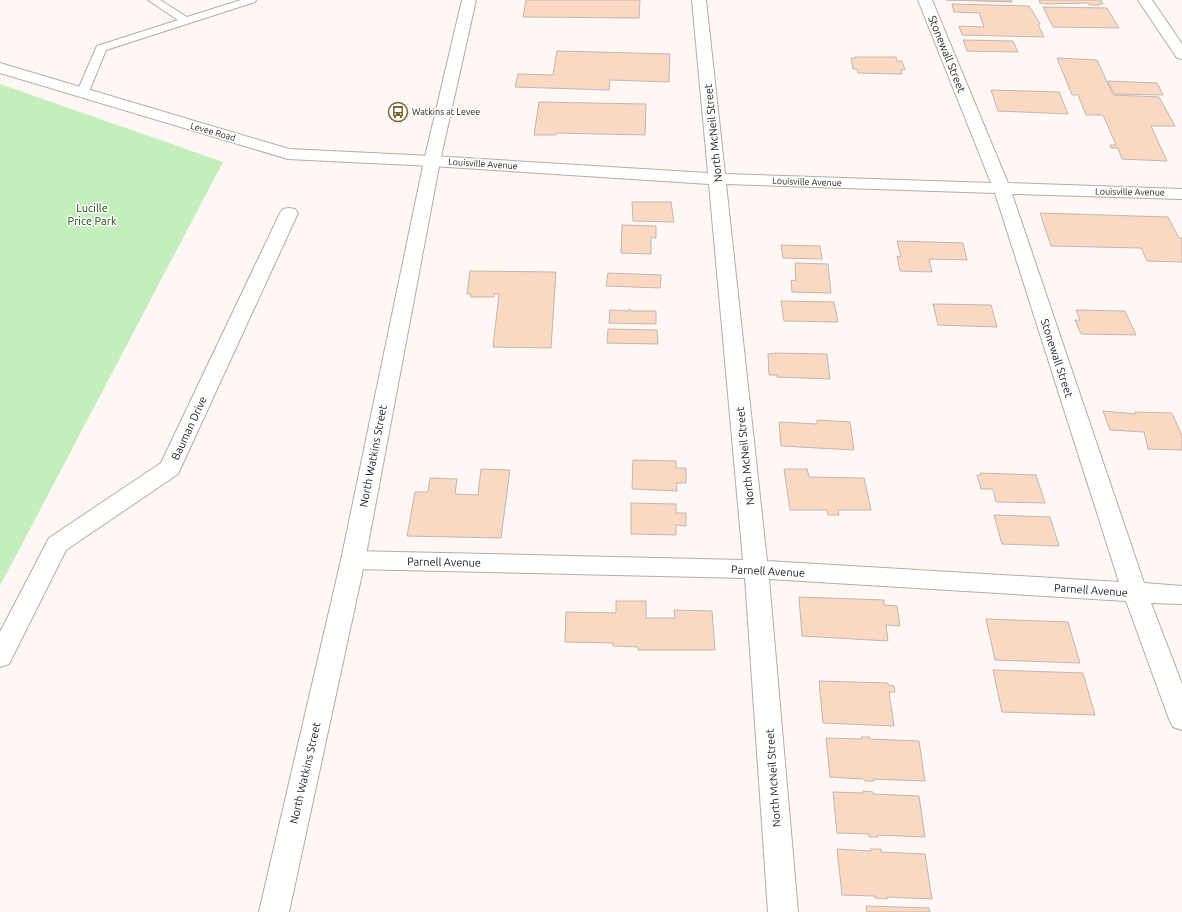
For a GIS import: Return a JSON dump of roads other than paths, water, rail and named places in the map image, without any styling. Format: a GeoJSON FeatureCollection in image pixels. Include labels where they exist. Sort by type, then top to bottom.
{"type":"FeatureCollection","features":[{"type":"Feature","properties":{"kind":"street","name":"North Watkins Street"},"geometry":{"type":"LineString","coordinates":[[274,912],[353,560],[432,161],[469,0]]}},
{"type":"Feature","properties":{"kind":"street","name":"North McNeil Street"},"geometry":{"type":"LineString","coordinates":[[699,0],[756,569],[783,912]]}},
{"type":"Feature","properties":{"kind":"street","name":"Stonewall Street"},"geometry":{"type":"LineString","coordinates":[[925,0],[1002,189],[1135,593],[1182,719]]}},
{"type":"Feature","properties":{"kind":"street"},"geometry":{"type":"LineString","coordinates":[[1145,0],[1182,55]]}},
{"type":"Feature","properties":{"kind":"street","name":"Levee Road"},"geometry":{"type":"LineString","coordinates":[[0,68],[82,94],[288,154],[432,161]]}},
{"type":"Feature","properties":{"kind":"street","name":"Louisville Avenue"},"geometry":{"type":"LineString","coordinates":[[432,161],[718,179],[1182,194]]}},
{"type":"Feature","properties":{"kind":"street","name":"Bauman Drive"},"geometry":{"type":"LineString","coordinates":[[0,658],[57,544],[170,468],[289,213]]}},
{"type":"Feature","properties":{"kind":"street","name":"Parnell Avenue"},"geometry":{"type":"LineString","coordinates":[[353,560],[756,569],[1182,595]]}},
{"type":"Feature","properties":{"kind":"lane"},"geometry":{"type":"LineString","coordinates":[[153,0],[186,21]]}},
{"type":"Feature","properties":{"kind":"lane"},"geometry":{"type":"LineString","coordinates":[[82,94],[100,48],[251,0]]}},
{"type":"Feature","properties":{"kind":"place","name":"Watkins at Levee"},"geometry":{"type":"Point","coordinates":[398,112]}},
{"type":"Feature","properties":{"kind":"park label","name":"Lucille Price Park"},"geometry":{"type":"Point","coordinates":[92,214]}}]}
